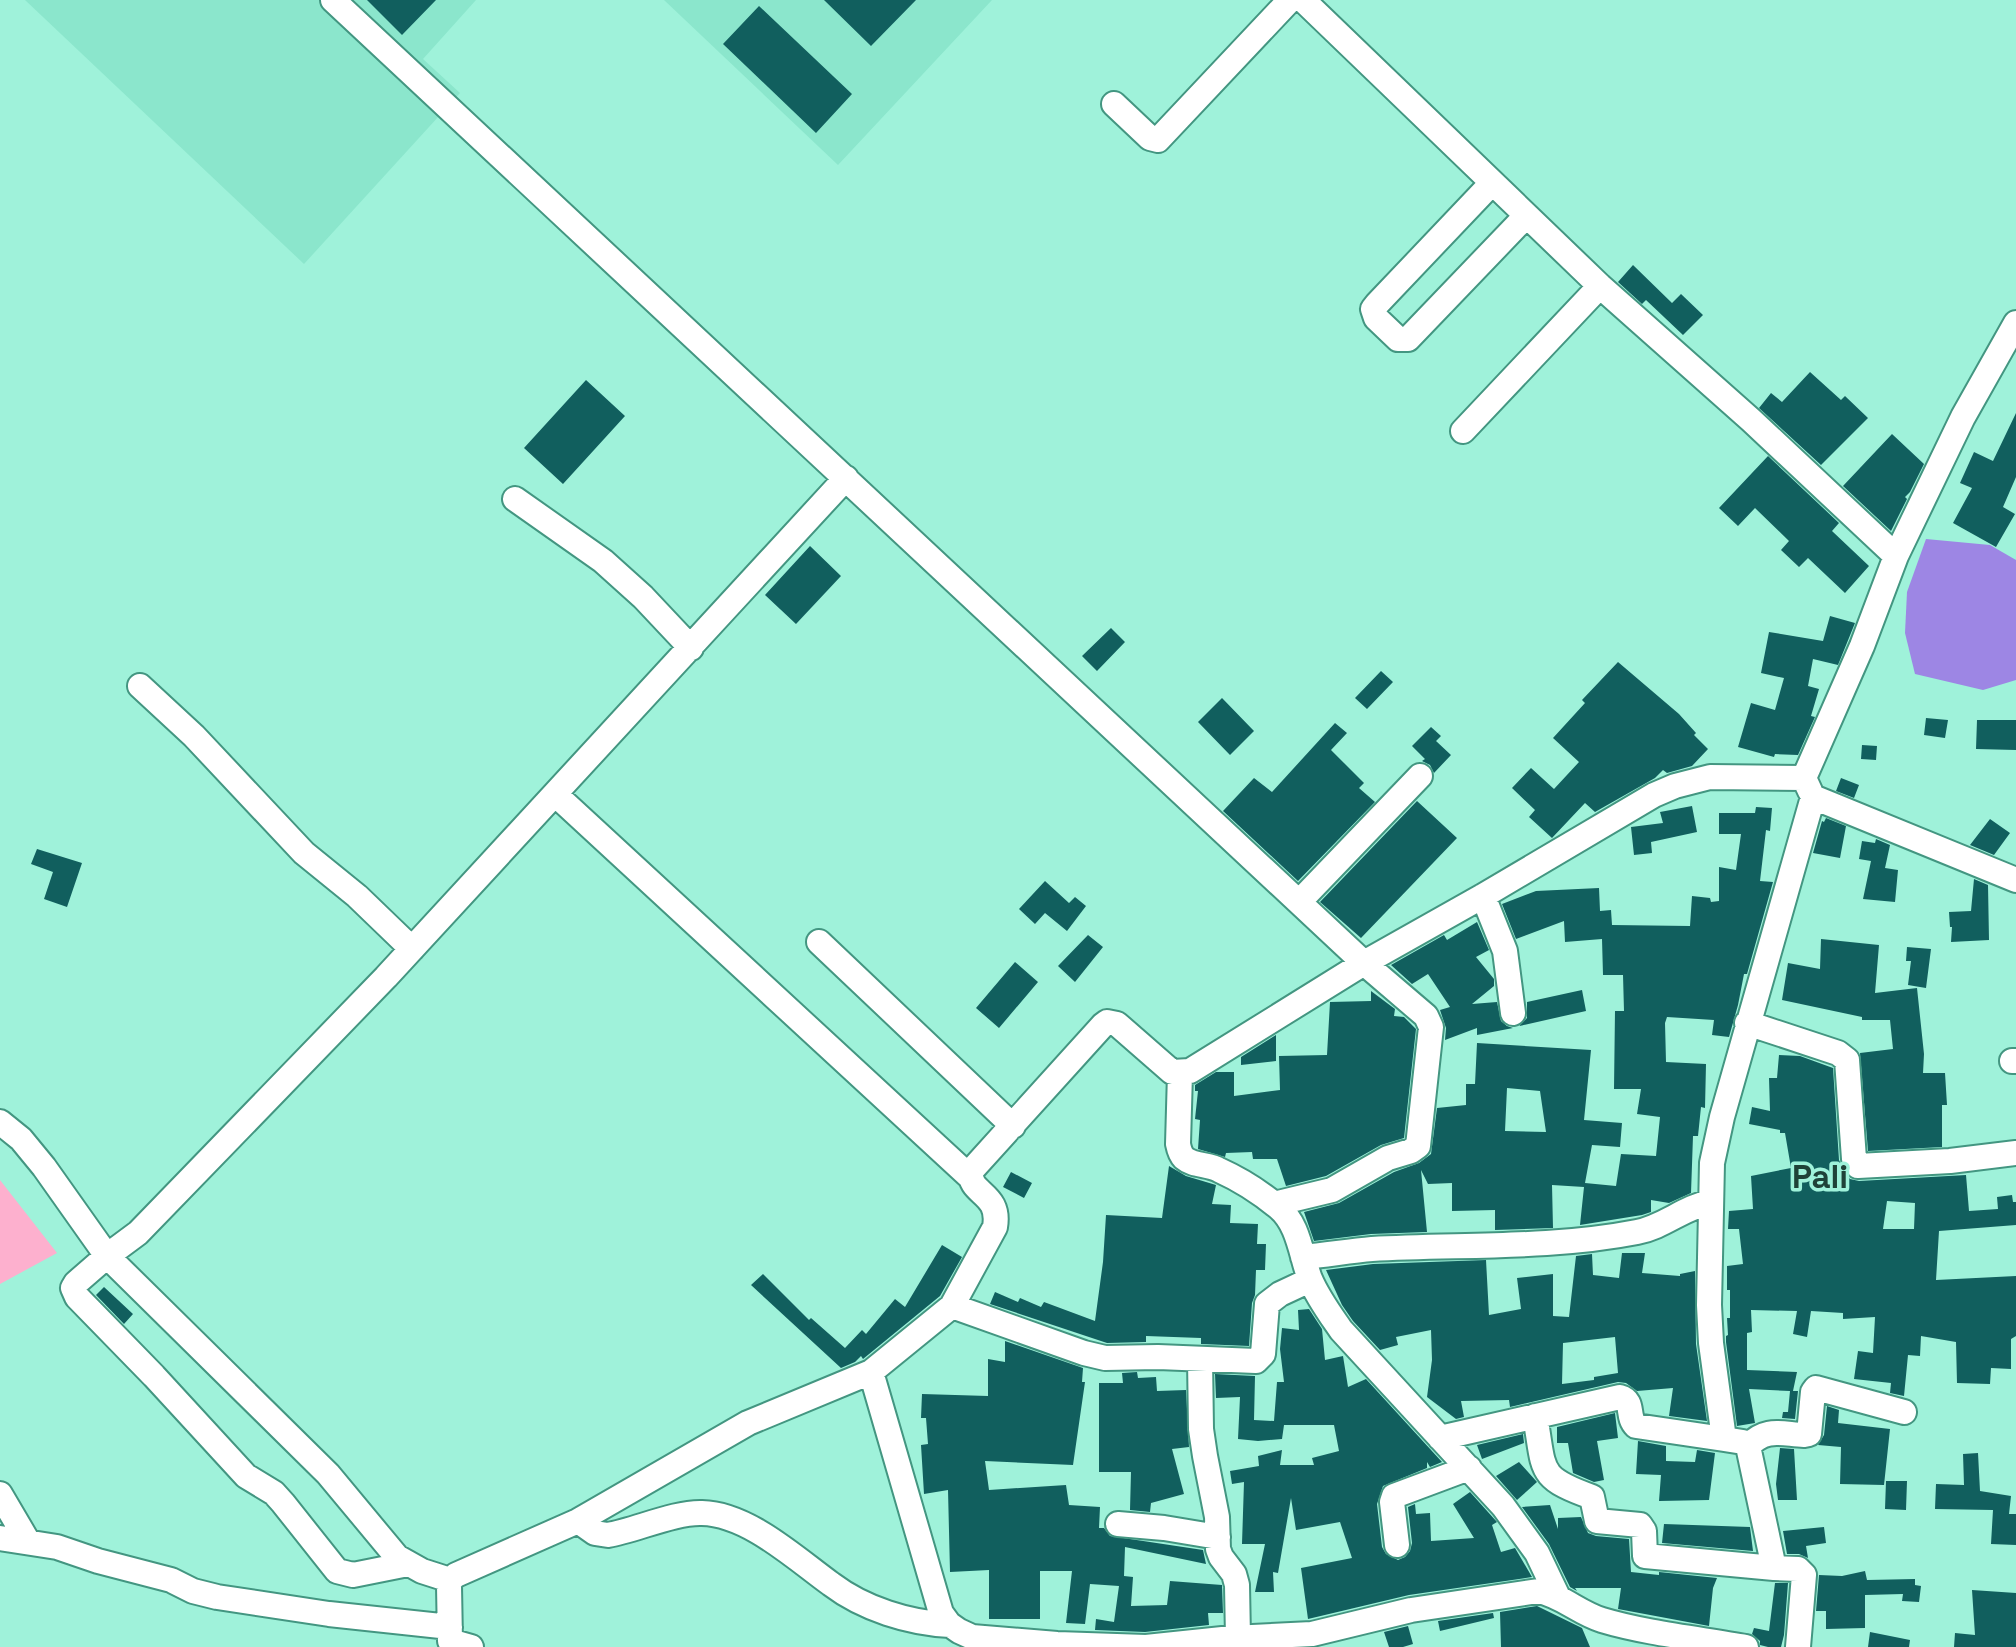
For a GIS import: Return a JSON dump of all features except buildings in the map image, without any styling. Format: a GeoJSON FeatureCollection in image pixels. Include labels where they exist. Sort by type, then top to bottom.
{"type":"FeatureCollection","features":[{"type":"Feature","properties":{"kind":"street"},"geometry":{"type":"LineString","coordinates":[[333,0],[1364,963],[1430,1021],[1418,1146],[1411,1152],[1388,1158],[1332,1189],[1274,1204]]}},
{"type":"Feature","properties":{"kind":"street"},"geometry":{"type":"LineString","coordinates":[[1114,104],[1150,138],[1157,140],[1290,0]]}},
{"type":"Feature","properties":{"kind":"street"},"geometry":{"type":"LineString","coordinates":[[1303,0],[1600,286],[1751,420],[1896,556]]}},
{"type":"Feature","properties":{"kind":"street"},"geometry":{"type":"LineString","coordinates":[[1492,183],[1377,304],[1373,309],[1376,318],[1398,339],[1408,339],[1526,216]]}},
{"type":"Feature","properties":{"kind":"street"},"geometry":{"type":"LineString","coordinates":[[1463,431],[1600,286]]}},
{"type":"Feature","properties":{"kind":"street"},"geometry":{"type":"LineString","coordinates":[[1724,1439],[1711,1343],[1709,1306],[1712,1163],[1808,788],[1896,556],[1964,417],[2016,323]]}},
{"type":"Feature","properties":{"kind":"street"},"geometry":{"type":"LineString","coordinates":[[408,1564],[353,1575],[345,1574],[332,1566],[274,1493],[246,1475],[77,1297],[73,1288],[107,1255],[138,1234],[412,949],[846,478]]}},
{"type":"Feature","properties":{"kind":"street"},"geometry":{"type":"LineString","coordinates":[[514,499],[603,561],[643,597],[691,648]]}},
{"type":"Feature","properties":{"kind":"street"},"geometry":{"type":"LineString","coordinates":[[140,686],[194,736],[304,853],[357,897],[412,949]]}},
{"type":"Feature","properties":{"kind":"street"},"geometry":{"type":"LineString","coordinates":[[1299,902],[1420,776]]}},
{"type":"Feature","properties":{"kind":"street"},"geometry":{"type":"LineString","coordinates":[[970,1177],[975,1166],[1107,1022],[1117,1024],[1172,1072],[1190,1071],[1364,963],[1654,795],[1710,776],[1808,788],[2016,880]]}},
{"type":"Feature","properties":{"kind":"street"},"geometry":{"type":"LineString","coordinates":[[452,1619],[470,1568],[519,1549],[578,1521],[748,1423],[871,1372],[953,1306],[995,1227],[997,1216],[992,1201],[973,1184],[970,1177],[556,795]]}},
{"type":"Feature","properties":{"kind":"street"},"geometry":{"type":"LineString","coordinates":[[1483,896],[1504,951],[1513,1013]]}},
{"type":"Feature","properties":{"kind":"street"},"geometry":{"type":"LineString","coordinates":[[819,942],[1013,1126]]}},
{"type":"Feature","properties":{"kind":"street"},"geometry":{"type":"LineString","coordinates":[[1748,1023],[1845,1057],[1854,1159],[1858,1166],[1950,1161],[2016,1153]]}},
{"type":"Feature","properties":{"kind":"street"},"geometry":{"type":"LineString","coordinates":[[1180,1073],[1179,1152],[1192,1163],[1210,1166],[1229,1175],[1274,1204],[1288,1217],[1322,1302],[1341,1330],[1503,1506],[1537,1553],[1558,1597]]}},
{"type":"Feature","properties":{"kind":"street"},"geometry":{"type":"LineString","coordinates":[[0,1122],[21,1139],[44,1167],[107,1255],[320,1465],[387,1546],[408,1564],[452,1619]]}},
{"type":"Feature","properties":{"kind":"street"},"geometry":{"type":"LineString","coordinates":[[953,1306],[1105,1358],[1250,1361],[1261,1358],[1263,1354],[1267,1304],[1307,1268],[1370,1249],[1475,1247],[1625,1234],[1651,1228],[1692,1207],[1710,1202]]}},
{"type":"Feature","properties":{"kind":"street"},"geometry":{"type":"LineString","coordinates":[[1200,1359],[1201,1429],[1214,1495],[1220,1557],[1236,1579],[1235,1641]]}},
{"type":"Feature","properties":{"kind":"street"},"geometry":{"type":"LineString","coordinates":[[871,1372],[941,1613],[950,1625],[972,1637],[1056,1644],[1146,1647],[1235,1641],[1312,1634],[1411,1611],[1538,1591],[1549,1592],[1594,1618],[1746,1647]]}},
{"type":"Feature","properties":{"kind":"street"},"geometry":{"type":"LineString","coordinates":[[1748,1446],[1759,1435],[1767,1433],[1804,1436],[1809,1434],[1813,1392],[1816,1388],[1904,1412]]}},
{"type":"Feature","properties":{"kind":"street"},"geometry":{"type":"LineString","coordinates":[[1440,1438],[1619,1397],[1627,1400],[1631,1421],[1636,1426],[1743,1442],[1748,1446],[1774,1568]]}},
{"type":"Feature","properties":{"kind":"street"},"geometry":{"type":"LineString","coordinates":[[1535,1416],[1544,1467],[1549,1477],[1574,1491],[1592,1497],[1597,1521],[1640,1525],[1644,1531],[1645,1556],[1798,1569],[1804,1575],[1798,1647]]}},
{"type":"Feature","properties":{"kind":"street"},"geometry":{"type":"LineString","coordinates":[[1397,1545],[1392,1502],[1394,1496],[1469,1468]]}},
{"type":"Feature","properties":{"kind":"street"},"geometry":{"type":"LineString","coordinates":[[0,1494],[27,1541]]}},
{"type":"Feature","properties":{"kind":"street"},"geometry":{"type":"LineString","coordinates":[[578,1521],[594,1533],[608,1535],[701,1513],[727,1518],[779,1544],[832,1586],[868,1605],[924,1624],[950,1625]]}},
{"type":"Feature","properties":{"kind":"street"},"geometry":{"type":"LineString","coordinates":[[1118,1524],[1218,1537]]}},
{"type":"Feature","properties":{"kind":"street"},"geometry":{"type":"LineString","coordinates":[[0,1538],[57,1547],[171,1580],[193,1591],[217,1597],[329,1614],[405,1620],[452,1619]]}},
{"type":"Feature","properties":{"kind":"shaded area"},"geometry":{"type":"Polygon","coordinates":[[[25,0],[476,0],[423,59],[460,93],[304,264],[25,0]]]}},
{"type":"Feature","properties":{"kind":"shaded area"},"geometry":{"type":"Polygon","coordinates":[[[664,0],[992,0],[838,165],[664,0]]]}},
{"type":"Feature","properties":{"kind":"shaded area"},"geometry":{"type":"Polygon","coordinates":[[[1926,539],[1990,545],[2016,560],[2016,680],[1983,690],[1915,674],[1905,633],[1907,592],[1926,539]]]}},
{"type":"Feature","properties":{"kind":"shaded area"},"geometry":{"type":"Polygon","coordinates":[[[0,1180],[57,1253],[0,1284],[0,1180]]]}},
{"type":"Feature","properties":{"kind":"district","name":"Pali"},"geometry":{"type":"Point","coordinates":[1820,1177]}}]}
